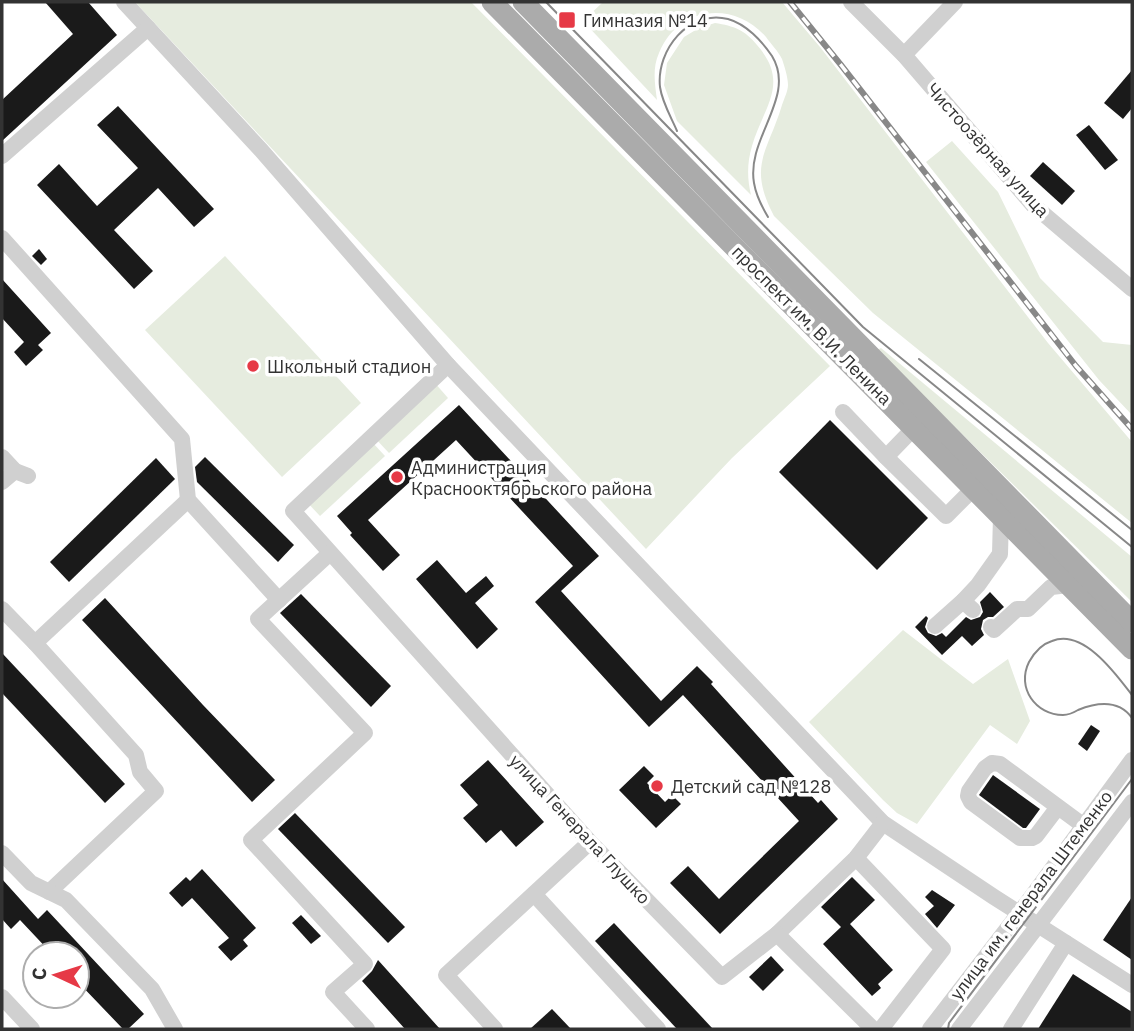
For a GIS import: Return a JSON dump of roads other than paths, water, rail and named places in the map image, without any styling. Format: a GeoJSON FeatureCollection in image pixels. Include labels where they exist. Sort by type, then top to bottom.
{"type":"FeatureCollection","features":[{"type":"Feature","properties":{"kind":"main road","name":"проспект им. В.И. Ленина"},"geometry":{"type":"LineString","coordinates":[[492,2],[1132,649]]}},
{"type":"Feature","properties":{"kind":"main road","name":"проспект им. В.И. Ленина"},"geometry":{"type":"LineString","coordinates":[[523,2],[1132,621]]}},
{"type":"Feature","properties":{"kind":"street"},"geometry":{"type":"LineString","coordinates":[[124,2],[261,149],[448,365],[883,823],[1132,985]]}},
{"type":"Feature","properties":{"kind":"street","name":"Чистоозёрная улица"},"geometry":{"type":"LineString","coordinates":[[851,2],[904,55],[1033,205],[1132,289]]}},
{"type":"Feature","properties":{"kind":"street"},"geometry":{"type":"LineString","coordinates":[[904,55],[954,2]]}},
{"type":"Feature","properties":{"kind":"street"},"geometry":{"type":"LineString","coordinates":[[2,156],[148,28]]}},
{"type":"Feature","properties":{"kind":"street"},"geometry":{"type":"LineString","coordinates":[[2,238],[182,439],[188,500],[279,600]]}},
{"type":"Feature","properties":{"kind":"street","name":"улица Генерала Глушко"},"geometry":{"type":"LineString","coordinates":[[448,365],[293,510],[590,842],[722,977],[777,934],[856,858],[883,823]]}},
{"type":"Feature","properties":{"kind":"street"},"geometry":{"type":"LineString","coordinates":[[843,412],[946,516],[974,488]]}},
{"type":"Feature","properties":{"kind":"street"},"geometry":{"type":"LineString","coordinates":[[886,457],[914,428]]}},
{"type":"Feature","properties":{"kind":"street"},"geometry":{"type":"LineString","coordinates":[[2,457],[21,474],[2,482]]}},
{"type":"Feature","properties":{"kind":"street"},"geometry":{"type":"LineString","coordinates":[[36,643],[188,500]]}},
{"type":"Feature","properties":{"kind":"street"},"geometry":{"type":"LineString","coordinates":[[935,626],[968,606],[1000,554],[1001,516]]}},
{"type":"Feature","properties":{"kind":"street"},"geometry":{"type":"LineString","coordinates":[[330,553],[258,619],[365,733],[251,840],[365,964],[333,992],[367,1029]]}},
{"type":"Feature","properties":{"kind":"street"},"geometry":{"type":"LineString","coordinates":[[991,627],[994,630],[1017,609],[1028,609],[1051,587],[1069,585]]}},
{"type":"Feature","properties":{"kind":"street"},"geometry":{"type":"LineString","coordinates":[[2,609],[136,755],[140,772],[156,791],[49,892]]}},
{"type":"Feature","properties":{"kind":"street","name":"улица им. генерала Штеменко"},"geometry":{"type":"LineString","coordinates":[[930,1029],[1132,760]]}},
{"type":"Feature","properties":{"kind":"street"},"geometry":{"type":"LineString","coordinates":[[1058,807],[1036,836],[1024,839],[971,802],[968,796],[985,768],[992,763],[1000,764],[1084,826]]}},
{"type":"Feature","properties":{"kind":"street","name":"улица им. генерала Штеменко"},"geometry":{"type":"LineString","coordinates":[[959,1029],[1132,802]]}},
{"type":"Feature","properties":{"kind":"street"},"geometry":{"type":"LineString","coordinates":[[495,1029],[446,975],[590,842]]}},
{"type":"Feature","properties":{"kind":"street"},"geometry":{"type":"LineString","coordinates":[[2,853],[31,883],[66,900],[152,989],[175,1029]]}},
{"type":"Feature","properties":{"kind":"street"},"geometry":{"type":"LineString","coordinates":[[856,858],[943,949],[881,1029]]}},
{"type":"Feature","properties":{"kind":"street"},"geometry":{"type":"LineString","coordinates":[[534,894],[658,1029]]}},
{"type":"Feature","properties":{"kind":"street"},"geometry":{"type":"LineString","coordinates":[[777,934],[873,1029]]}},
{"type":"Feature","properties":{"kind":"street"},"geometry":{"type":"LineString","coordinates":[[1012,1029],[1066,943]]}},
{"type":"Feature","properties":{"kind":"street"},"geometry":{"type":"LineString","coordinates":[[2,997],[32,1029]]}},
{"type":"Feature","properties":{"kind":"tram line"},"geometry":{"type":"LineString","coordinates":[[546,2],[863,327],[1132,547]]}},
{"type":"Feature","properties":{"kind":"tram line"},"geometry":{"type":"LineString","coordinates":[[677,131],[660,87],[663,59],[669,47],[688,26],[700,20],[728,19],[741,25],[768,50],[778,71],[779,87],[754,166],[756,192],[768,217]]}},
{"type":"Feature","properties":{"kind":"tram line"},"geometry":{"type":"LineString","coordinates":[[919,359],[1132,530]]}},
{"type":"Feature","properties":{"kind":"tram line"},"geometry":{"type":"LineString","coordinates":[[1132,695],[1098,655],[1075,641],[1064,639],[1045,644],[1033,655],[1026,672],[1025,681],[1031,698],[1037,705],[1053,714],[1071,714],[1093,705],[1108,704],[1121,708],[1132,718]]}},
{"type":"Feature","properties":{"kind":"tram line"},"geometry":{"type":"LineString","coordinates":[[948,1029],[949,1023],[1132,779]]}},
{"type":"Feature","properties":{"kind":"railway"},"geometry":{"type":"LineString","coordinates":[[790,2],[1076,366],[1132,429]]}},
{"type":"Feature","properties":{"kind":"place","name":"Гимназия №14"},"geometry":{"type":"Point","coordinates":[567,20]}},
{"type":"Feature","properties":{"kind":"place","name":"Школьный стадион"},"geometry":{"type":"Point","coordinates":[253,366]}},
{"type":"Feature","properties":{"kind":"place","name":"Администрация Краснооктябрьского района"},"geometry":{"type":"Point","coordinates":[397,477]}},
{"type":"Feature","properties":{"kind":"place","name":"Детский сад №128"},"geometry":{"type":"Point","coordinates":[657,786]}}]}
